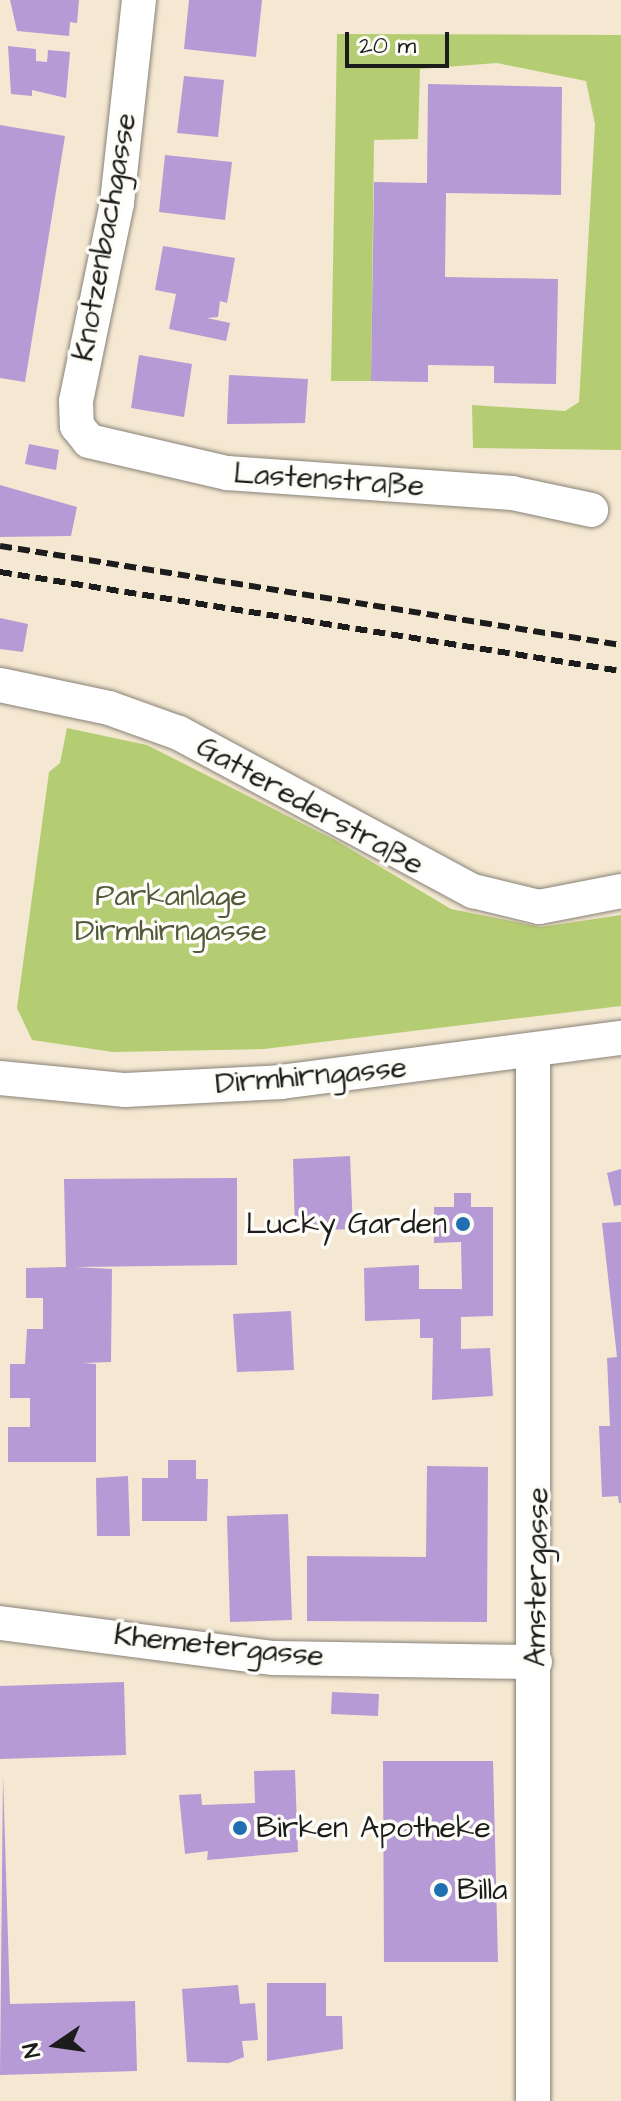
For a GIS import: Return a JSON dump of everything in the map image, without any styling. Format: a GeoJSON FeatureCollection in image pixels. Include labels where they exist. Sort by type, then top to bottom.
{"type":"FeatureCollection","features":[{"type":"Feature","properties":{"kind":"street","name":"Knotzenbachgasse"},"geometry":{"type":"LineString","coordinates":[[77,426],[78,388],[117,203],[139,0]]}},
{"type":"Feature","properties":{"kind":"street","name":"Lastenstraße"},"geometry":{"type":"LineString","coordinates":[[77,426],[108,448],[227,473],[512,493],[591,510]]}},
{"type":"Feature","properties":{"kind":"street","name":"Gatterederstraße"},"geometry":{"type":"LineString","coordinates":[[0,685],[109,708],[179,733],[473,891],[539,907],[621,891]]}},
{"type":"Feature","properties":{"kind":"street","name":"Dirmhirngasse"},"geometry":{"type":"LineString","coordinates":[[0,1078],[125,1090],[281,1082],[533,1052],[621,1038]]}},
{"type":"Feature","properties":{"kind":"street","name":"Amstergasse"},"geometry":{"type":"LineString","coordinates":[[533,1052],[533,2101]]}},
{"type":"Feature","properties":{"kind":"street","name":"Khemetergasse"},"geometry":{"type":"LineString","coordinates":[[0,1623],[274,1658],[535,1662]]}},
{"type":"Feature","properties":{"kind":"green space"},"geometry":{"type":"Polygon","coordinates":[[[337,34],[621,35],[621,450],[473,448],[472,405],[565,411],[579,402],[595,124],[586,81],[497,63],[420,69],[418,139],[374,140],[371,381],[331,381],[337,34]]]}},
{"type":"Feature","properties":{"kind":"green space","name":"Parkanlage Dirmhirngasse"},"geometry":{"type":"Polygon","coordinates":[[[67,728],[147,745],[337,841],[451,909],[541,927],[621,915],[621,1006],[264,1049],[113,1052],[32,1040],[17,1008],[49,772],[60,763],[67,728]]]}},
{"type":"Feature","properties":{"kind":"building"},"geometry":{"type":"Polygon","coordinates":[[[10,0],[79,0],[77,23],[70,22],[69,36],[17,31],[10,0]]]}},
{"type":"Feature","properties":{"kind":"building"},"geometry":{"type":"Polygon","coordinates":[[[189,0],[262,0],[256,57],[184,49],[189,0]]]}},
{"type":"Feature","properties":{"kind":"building"},"geometry":{"type":"Polygon","coordinates":[[[8,46],[36,49],[36,61],[47,62],[48,50],[70,52],[66,98],[32,90],[32,96],[11,94],[8,46]]]}},
{"type":"Feature","properties":{"kind":"building"},"geometry":{"type":"Polygon","coordinates":[[[184,76],[224,80],[218,137],[177,133],[184,76]]]}},
{"type":"Feature","properties":{"kind":"building"},"geometry":{"type":"Polygon","coordinates":[[[428,84],[562,87],[561,195],[446,193],[445,277],[558,279],[556,384],[494,383],[494,366],[428,365],[428,382],[371,381],[374,182],[427,183],[428,84]]]}},
{"type":"Feature","properties":{"kind":"building"},"geometry":{"type":"Polygon","coordinates":[[[0,125],[65,136],[25,382],[0,378],[0,125]]]}},
{"type":"Feature","properties":{"kind":"building"},"geometry":{"type":"Polygon","coordinates":[[[165,155],[232,162],[225,220],[159,212],[165,155]]]}},
{"type":"Feature","properties":{"kind":"building"},"geometry":{"type":"Polygon","coordinates":[[[163,246],[235,258],[227,303],[220,301],[218,317],[207,318],[230,323],[226,341],[169,329],[176,294],[155,290],[163,246]]]}},
{"type":"Feature","properties":{"kind":"building"},"geometry":{"type":"Polygon","coordinates":[[[139,355],[192,364],[184,417],[131,408],[139,355]]]}},
{"type":"Feature","properties":{"kind":"building"},"geometry":{"type":"Polygon","coordinates":[[[229,375],[308,379],[305,423],[227,424],[229,375]]]}},
{"type":"Feature","properties":{"kind":"building"},"geometry":{"type":"Polygon","coordinates":[[[29,444],[59,450],[56,470],[25,464],[29,444]]]}},
{"type":"Feature","properties":{"kind":"building"},"geometry":{"type":"Polygon","coordinates":[[[0,485],[77,507],[71,536],[0,537],[0,485]]]}},
{"type":"Feature","properties":{"kind":"building"},"geometry":{"type":"Polygon","coordinates":[[[0,618],[28,624],[23,652],[0,649],[0,618]]]}},
{"type":"Feature","properties":{"kind":"building"},"geometry":{"type":"Polygon","coordinates":[[[350,1156],[353,1229],[295,1231],[293,1159],[350,1156]]]}},
{"type":"Feature","properties":{"kind":"building"},"geometry":{"type":"Polygon","coordinates":[[[621,1169],[621,1205],[614,1206],[607,1173],[621,1169]]]}},
{"type":"Feature","properties":{"kind":"building"},"geometry":{"type":"Polygon","coordinates":[[[237,1178],[237,1265],[75,1267],[112,1269],[111,1362],[82,1363],[96,1364],[96,1462],[8,1462],[8,1427],[30,1427],[30,1398],[10,1398],[10,1364],[25,1364],[27,1329],[43,1329],[43,1298],[26,1298],[26,1268],[66,1267],[64,1179],[237,1178]]]}},
{"type":"Feature","properties":{"kind":"building"},"geometry":{"type":"Polygon","coordinates":[[[454,1193],[471,1193],[471,1207],[493,1207],[493,1316],[461,1317],[461,1349],[490,1348],[493,1396],[432,1400],[433,1338],[420,1338],[420,1319],[365,1321],[364,1268],[419,1265],[419,1289],[462,1289],[461,1242],[434,1243],[434,1207],[454,1207],[454,1193]]]}},
{"type":"Feature","properties":{"kind":"building"},"geometry":{"type":"Polygon","coordinates":[[[621,1222],[619,1503],[618,1496],[602,1497],[599,1426],[610,1426],[607,1358],[617,1357],[602,1223],[621,1222]]]}},
{"type":"Feature","properties":{"kind":"building"},"geometry":{"type":"Polygon","coordinates":[[[291,1311],[294,1370],[237,1372],[233,1314],[291,1311]]]}},
{"type":"Feature","properties":{"kind":"building"},"geometry":{"type":"Polygon","coordinates":[[[168,1460],[196,1460],[196,1479],[208,1479],[207,1521],[142,1521],[142,1478],[168,1478],[168,1460]]]}},
{"type":"Feature","properties":{"kind":"building"},"geometry":{"type":"Polygon","coordinates":[[[427,1466],[488,1467],[487,1622],[307,1621],[307,1556],[426,1557],[427,1466]]]}},
{"type":"Feature","properties":{"kind":"building"},"geometry":{"type":"Polygon","coordinates":[[[128,1476],[130,1536],[97,1536],[96,1478],[128,1476]]]}},
{"type":"Feature","properties":{"kind":"building"},"geometry":{"type":"Polygon","coordinates":[[[288,1514],[292,1620],[230,1622],[227,1516],[288,1514]]]}},
{"type":"Feature","properties":{"kind":"building"},"geometry":{"type":"Polygon","coordinates":[[[124,1682],[126,1755],[0,1759],[0,1686],[124,1682]]]}},
{"type":"Feature","properties":{"kind":"building"},"geometry":{"type":"Polygon","coordinates":[[[332,1692],[379,1694],[378,1716],[331,1714],[332,1692]]]}},
{"type":"Feature","properties":{"kind":"building","name":"Billa"},"geometry":{"type":"Polygon","coordinates":[[[383,1761],[493,1761],[498,1962],[384,1962],[383,1761]]]}},
{"type":"Feature","properties":{"kind":"building","name":"Birken Apotheke"},"geometry":{"type":"Polygon","coordinates":[[[295,1770],[298,1852],[207,1860],[208,1851],[185,1854],[179,1795],[201,1794],[202,1805],[255,1803],[254,1771],[295,1770]]]}},
{"type":"Feature","properties":{"kind":"building"},"geometry":{"type":"Polygon","coordinates":[[[3,1775],[10,2004],[135,2001],[137,2071],[0,2075],[3,1775]]]}},
{"type":"Feature","properties":{"kind":"building"},"geometry":{"type":"Polygon","coordinates":[[[267,1983],[326,1983],[326,2016],[342,2016],[343,2049],[267,2061],[267,1983]]]}},
{"type":"Feature","properties":{"kind":"building"},"geometry":{"type":"Polygon","coordinates":[[[238,1985],[240,2004],[255,2003],[258,2040],[242,2041],[244,2057],[229,2063],[187,2062],[182,1989],[238,1985]]]}},
{"type":"Feature","properties":{"kind":"railway"},"geometry":{"type":"LineString","coordinates":[[0,546],[621,645]]}},
{"type":"Feature","properties":{"kind":"railway"},"geometry":{"type":"LineString","coordinates":[[0,572],[621,671]]}},
{"type":"Feature","properties":{"kind":"place","name":"Lucky Garden"},"geometry":{"type":"Point","coordinates":[463,1224]}},
{"type":"Feature","properties":{"kind":"place","name":"Birken Apotheke"},"geometry":{"type":"Point","coordinates":[240,1828]}},
{"type":"Feature","properties":{"kind":"place","name":"Billa"},"geometry":{"type":"Point","coordinates":[441,1890]}}]}
